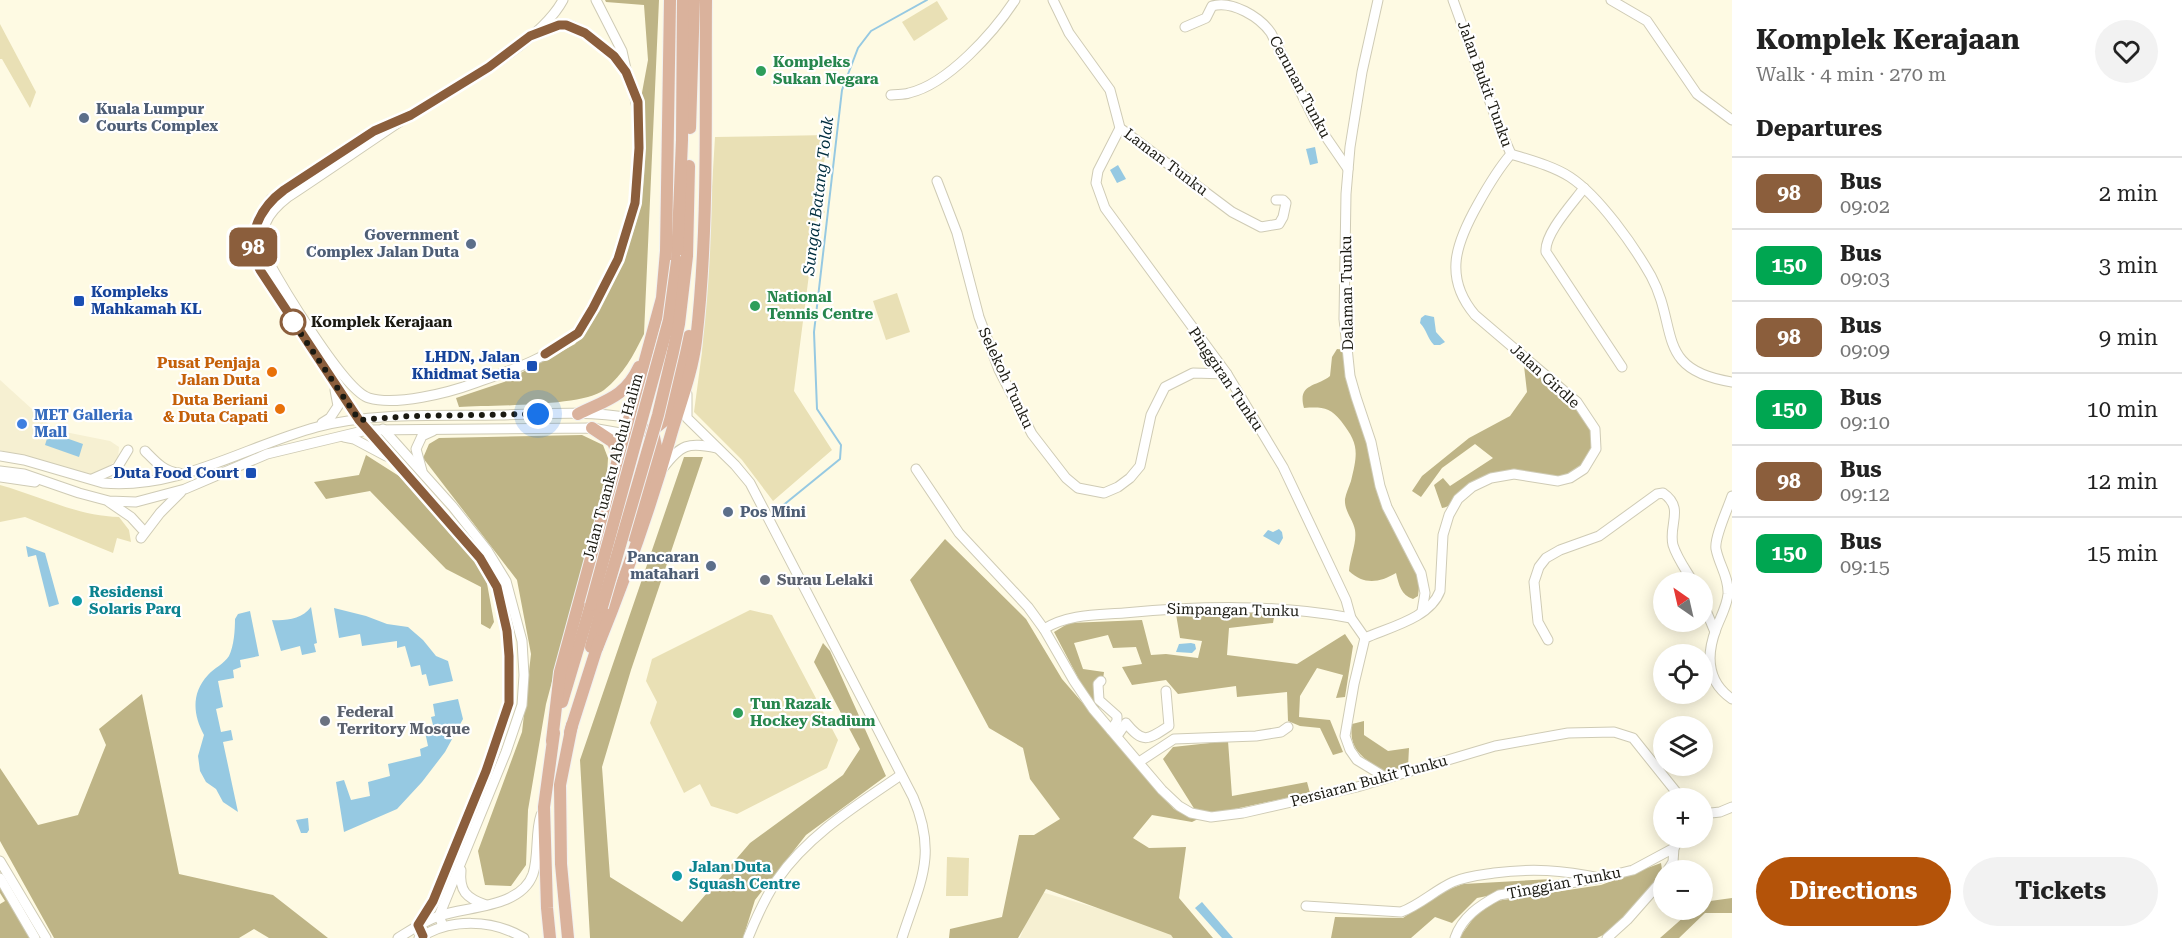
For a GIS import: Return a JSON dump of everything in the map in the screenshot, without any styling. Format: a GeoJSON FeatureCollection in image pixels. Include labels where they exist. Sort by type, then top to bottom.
{"type":"FeatureCollection","features":[{"type":"Feature","properties":{"kind":"main road","name":"Jalan Tuanku Abdul Halim"},"geometry":{"type":"LineString","coordinates":[[550,938],[544,807],[560,672],[662,298],[666,251],[670,0]]}},
{"type":"Feature","properties":{"kind":"main road","name":"Jalan Tuanku Abdul Halim"},"geometry":{"type":"LineString","coordinates":[[568,938],[561,864],[560,785],[596,606],[682,259],[689,45],[683,0]]}},
{"type":"Feature","properties":{"kind":"main road","name":"Jalan Tuanku Abdul Halim"},"geometry":{"type":"LineString","coordinates":[[682,259],[678,232],[682,140],[694,0]]}},
{"type":"Feature","properties":{"kind":"main road"},"geometry":{"type":"LineString","coordinates":[[626,434],[651,433],[665,420],[696,340],[704,222],[706,0]]}},
{"type":"Feature","properties":{"kind":"main road"},"geometry":{"type":"LineString","coordinates":[[689,45],[697,90],[701,204],[704,222]]}},
{"type":"Feature","properties":{"kind":"main road"},"geometry":{"type":"LineString","coordinates":[[669,63],[678,232]]}},
{"type":"Feature","properties":{"kind":"main road"},"geometry":{"type":"LineString","coordinates":[[578,414],[608,400],[628,386],[653,337]]}},
{"type":"Feature","properties":{"kind":"main road"},"geometry":{"type":"LineString","coordinates":[[645,365],[644,375],[647,382],[658,392],[670,386],[684,374]]}},
{"type":"Feature","properties":{"kind":"main road"},"geometry":{"type":"LineString","coordinates":[[597,648],[638,543],[662,469],[684,374]]}},
{"type":"Feature","properties":{"kind":"main road"},"geometry":{"type":"LineString","coordinates":[[570,732],[657,451],[651,433],[643,424],[631,418]]}},
{"type":"Feature","properties":{"kind":"main road"},"geometry":{"type":"LineString","coordinates":[[592,428],[613,442],[619,459]]}},
{"type":"Feature","properties":{"kind":"main road"},"geometry":{"type":"LineString","coordinates":[[613,480],[629,465],[635,464],[644,468],[648,484]]}},
{"type":"Feature","properties":{"kind":"main road","name":"Jalan Tuanku Abdul Halim"},"geometry":{"type":"LineString","coordinates":[[552,741],[596,606]]}},
{"type":"Feature","properties":{"kind":"street"},"geometry":{"type":"LineString","coordinates":[[563,0],[551,16],[530,36],[495,63],[411,115],[277,206],[266,224],[262,243],[266,257],[335,364],[358,393],[370,399],[398,400],[451,392],[492,377],[555,349],[578,333],[618,259],[635,203],[639,148],[638,102],[626,72],[622,51],[596,0]]}},
{"type":"Feature","properties":{"kind":"street"},"geometry":{"type":"LineString","coordinates":[[891,95],[909,93],[926,87],[959,63],[1002,19],[1015,0]]}},
{"type":"Feature","properties":{"kind":"street","name":"Laman Tunku"},"geometry":{"type":"LineString","coordinates":[[1053,0],[1069,33],[1110,90],[1120,129],[1232,212],[1261,227],[1279,224],[1283,217],[1286,203],[1283,200],[1276,200]]}},
{"type":"Feature","properties":{"kind":"street","name":"Dalaman Tunku"},"geometry":{"type":"LineString","coordinates":[[1378,0],[1362,72],[1348,168],[1344,319],[1350,376],[1371,442],[1383,497],[1421,573],[1425,593],[1422,611]]}},
{"type":"Feature","properties":{"kind":"street","name":"Jalan Bukit Tunku"},"geometry":{"type":"LineString","coordinates":[[1453,0],[1511,154],[1569,177],[1584,188],[1602,207],[1649,274],[1658,293],[1669,335],[1682,360],[1702,375],[1732,382]]}},
{"type":"Feature","properties":{"kind":"street"},"geometry":{"type":"LineString","coordinates":[[1611,0],[1647,21],[1697,94],[1732,120]]}},
{"type":"Feature","properties":{"kind":"street","name":"Cerunan Tunku"},"geometry":{"type":"LineString","coordinates":[[1185,27],[1206,18],[1212,6],[1220,4],[1246,12],[1265,24],[1315,121],[1348,168]]}},
{"type":"Feature","properties":{"kind":"street"},"geometry":{"type":"LineString","coordinates":[[530,36],[559,25],[566,25],[585,33],[614,56],[626,72]]}},
{"type":"Feature","properties":{"kind":"street"},"geometry":{"type":"LineString","coordinates":[[411,115],[374,131],[271,200],[264,208],[253,235],[252,245],[260,270],[359,420],[480,558],[497,587],[507,631],[509,703],[494,751],[433,901],[418,925],[421,937],[443,926],[465,923],[506,930],[524,938]]}},
{"type":"Feature","properties":{"kind":"street","name":"Pinggiran Tunku"},"geometry":{"type":"LineString","coordinates":[[1120,129],[1098,171],[1096,183],[1106,208],[1227,374],[1283,467],[1346,600],[1351,618],[1365,638]]}},
{"type":"Feature","properties":{"kind":"street","name":"Jalan Girdle"},"geometry":{"type":"LineString","coordinates":[[1365,638],[1422,611],[1434,602],[1440,591],[1443,535],[1449,515],[1458,500],[1472,487],[1491,478],[1514,474],[1558,481],[1570,478],[1584,470],[1593,458],[1596,449],[1594,429],[1587,414],[1577,402],[1475,315],[1467,306],[1459,290],[1455,262],[1457,248],[1465,227],[1492,178],[1511,154]]}},
{"type":"Feature","properties":{"kind":"street","name":"Selekoh Tunku"},"geometry":{"type":"LineString","coordinates":[[937,181],[957,233],[979,317],[999,369],[1032,434],[1066,478],[1078,488],[1104,492],[1118,487],[1130,478],[1140,466],[1151,415],[1165,387],[1193,372],[1227,374]]}},
{"type":"Feature","properties":{"kind":"street"},"geometry":{"type":"LineString","coordinates":[[1584,188],[1553,230],[1547,241],[1546,252],[1622,367]]}},
{"type":"Feature","properties":{"kind":"street"},"geometry":{"type":"LineString","coordinates":[[684,374],[687,418],[750,483],[902,775],[922,818],[926,842],[921,884],[902,938]]}},
{"type":"Feature","properties":{"kind":"street"},"geometry":{"type":"LineString","coordinates":[[315,428],[330,418],[338,406],[332,381]]}},
{"type":"Feature","properties":{"kind":"street"},"geometry":{"type":"LineString","coordinates":[[398,400],[402,410],[410,416]]}},
{"type":"Feature","properties":{"kind":"street"},"geometry":{"type":"LineString","coordinates":[[383,429],[398,400]]}},
{"type":"Feature","properties":{"kind":"street"},"geometry":{"type":"LineString","coordinates":[[0,456],[116,484],[152,481],[188,474],[315,428],[359,420],[410,416],[578,414],[631,418]]}},
{"type":"Feature","properties":{"kind":"street"},"geometry":{"type":"LineString","coordinates":[[0,471],[24,474],[109,501],[136,502],[185,489],[267,454],[368,430],[592,428],[626,434]]}},
{"type":"Feature","properties":{"kind":"street"},"geometry":{"type":"LineString","coordinates":[[383,429],[488,550],[506,581],[522,641],[524,675],[522,705],[506,752],[439,916],[443,926]]}},
{"type":"Feature","properties":{"kind":"street"},"geometry":{"type":"LineString","coordinates":[[423,476],[416,449],[422,436],[435,429]]}},
{"type":"Feature","properties":{"kind":"street"},"geometry":{"type":"LineString","coordinates":[[336,437],[354,439],[393,460]]}},
{"type":"Feature","properties":{"kind":"street"},"geometry":{"type":"LineString","coordinates":[[662,469],[674,454],[686,446],[696,444],[717,448]]}},
{"type":"Feature","properties":{"kind":"street"},"geometry":{"type":"LineString","coordinates":[[92,479],[117,468],[128,450]]}},
{"type":"Feature","properties":{"kind":"street"},"geometry":{"type":"LineString","coordinates":[[145,451],[162,468],[171,472],[188,474]]}},
{"type":"Feature","properties":{"kind":"street","name":"Persiaran Bukit Tunku"},"geometry":{"type":"LineString","coordinates":[[916,469],[959,533],[1028,608],[1044,629],[1093,709],[1162,790],[1179,806],[1191,813],[1210,817],[1243,813],[1328,795],[1495,746],[1568,733],[1614,732],[1627,735],[1638,743],[1673,788]]}},
{"type":"Feature","properties":{"kind":"street"},"geometry":{"type":"LineString","coordinates":[[0,477],[20,481],[46,482]]}},
{"type":"Feature","properties":{"kind":"street"},"geometry":{"type":"LineString","coordinates":[[109,501],[131,517],[141,534],[185,489]]}},
{"type":"Feature","properties":{"kind":"street"},"geometry":{"type":"LineString","coordinates":[[1548,640],[1538,622],[1534,582],[1545,558],[1599,536],[1657,494],[1663,493],[1669,497],[1674,506],[1672,541],[1687,572]]}},
{"type":"Feature","properties":{"kind":"street"},"geometry":{"type":"LineString","coordinates":[[1732,496],[1716,546],[1728,591],[1709,660],[1712,677],[1719,688],[1732,699]]}},
{"type":"Feature","properties":{"kind":"street","name":"Simpangan Tunku"},"geometry":{"type":"LineString","coordinates":[[1044,629],[1073,617],[1186,607],[1282,608],[1351,618]]}},
{"type":"Feature","properties":{"kind":"street"},"geometry":{"type":"LineString","coordinates":[[1713,627],[1715,632]]}},
{"type":"Feature","properties":{"kind":"street"},"geometry":{"type":"LineString","coordinates":[[1365,638],[1345,736],[1357,760],[1385,777]]}},
{"type":"Feature","properties":{"kind":"street"},"geometry":{"type":"LineString","coordinates":[[1101,681],[1098,684],[1099,700],[1126,723],[1136,736],[1141,738],[1149,738],[1169,726],[1166,691]]}},
{"type":"Feature","properties":{"kind":"street"},"geometry":{"type":"LineString","coordinates":[[1114,733],[1117,716]]}},
{"type":"Feature","properties":{"kind":"street"},"geometry":{"type":"LineString","coordinates":[[1114,733],[1126,723]]}},
{"type":"Feature","properties":{"kind":"street"},"geometry":{"type":"LineString","coordinates":[[1139,762],[1173,739],[1256,736],[1281,732],[1288,727]]}},
{"type":"Feature","properties":{"kind":"street"},"geometry":{"type":"LineString","coordinates":[[748,938],[777,880],[795,858],[814,839],[855,807],[902,775]]}},
{"type":"Feature","properties":{"kind":"street"},"geometry":{"type":"LineString","coordinates":[[398,938],[418,925],[439,916],[486,905],[515,895],[528,884],[534,867],[539,822],[544,807]]}},
{"type":"Feature","properties":{"kind":"street"},"geometry":{"type":"LineString","coordinates":[[1713,813],[1732,807]]}},
{"type":"Feature","properties":{"kind":"street"},"geometry":{"type":"LineString","coordinates":[[1673,860],[1674,848]]}},
{"type":"Feature","properties":{"kind":"street","name":"Tinggian Tunku"},"geometry":{"type":"LineString","coordinates":[[1455,938],[1460,925],[1470,915],[1499,895],[1600,878],[1633,870],[1674,848]]}},
{"type":"Feature","properties":{"kind":"street"},"geometry":{"type":"LineString","coordinates":[[0,861],[46,938]]}},
{"type":"Feature","properties":{"kind":"street"},"geometry":{"type":"LineString","coordinates":[[462,863],[460,881],[464,891],[472,900],[486,905]]}},
{"type":"Feature","properties":{"kind":"street"},"geometry":{"type":"LineString","coordinates":[[1306,906],[1401,912],[1456,880],[1474,875],[1525,868],[1570,871],[1600,878]]}},
{"type":"Feature","properties":{"kind":"street"},"geometry":{"type":"LineString","coordinates":[[0,878],[35,938]]}},
{"type":"Feature","properties":{"kind":"street"},"geometry":{"type":"LineString","coordinates":[[1607,938],[1627,920],[1653,890]]}},
{"type":"Feature","properties":{"kind":"shaded area"},"geometry":{"type":"Polygon","coordinates":[[[605,0],[659,0],[644,334],[623,371],[604,390],[592,396],[556,402],[459,407],[456,398],[504,382],[575,344],[601,305],[631,231],[641,98],[648,60],[644,5],[606,2],[605,0]]]}},
{"type":"Feature","properties":{"kind":"shaded area"},"geometry":{"type":"Polygon","coordinates":[[[937,1],[948,19],[914,41],[902,22],[937,1]]]}},
{"type":"Feature","properties":{"kind":"shaded area"},"geometry":{"type":"Polygon","coordinates":[[[0,24],[36,92],[30,108],[0,59],[0,24]]]}},
{"type":"Feature","properties":{"kind":"shaded area","name":"National Tennis Centre"},"geometry":{"type":"Polygon","coordinates":[[[828,135],[818,205],[825,212],[816,220],[794,391],[832,450],[773,501],[742,460],[694,412],[702,352],[715,137],[828,135]]]}},
{"type":"Feature","properties":{"kind":"shaded area"},"geometry":{"type":"Polygon","coordinates":[[[897,293],[910,332],[886,340],[873,301],[897,293]]]}},
{"type":"Feature","properties":{"kind":"shaded area"},"geometry":{"type":"Polygon","coordinates":[[[1337,349],[1346,350],[1349,385],[1366,437],[1378,496],[1420,579],[1418,596],[1413,599],[1403,592],[1396,573],[1384,579],[1372,581],[1360,579],[1349,571],[1355,535],[1345,499],[1355,463],[1354,442],[1347,429],[1333,413],[1320,408],[1304,408],[1303,400],[1306,390],[1330,376],[1332,357],[1337,349]]]}},
{"type":"Feature","properties":{"kind":"shaded area"},"geometry":{"type":"Polygon","coordinates":[[[1524,366],[1570,403],[1589,427],[1592,439],[1590,452],[1582,465],[1573,472],[1561,476],[1545,476],[1520,471],[1494,473],[1478,480],[1452,504],[1442,508],[1434,485],[1443,478],[1450,486],[1493,458],[1475,444],[1442,468],[1421,497],[1412,491],[1422,476],[1469,438],[1510,416],[1527,392],[1524,366]]]}},
{"type":"Feature","properties":{"kind":"shaded area"},"geometry":{"type":"Polygon","coordinates":[[[0,380],[55,430],[110,441],[119,447],[118,459],[91,476],[0,450],[0,380]]]}},
{"type":"Feature","properties":{"kind":"shaded area"},"geometry":{"type":"Polygon","coordinates":[[[582,435],[603,445],[608,458],[607,476],[546,704],[528,810],[526,865],[511,886],[485,885],[478,851],[522,732],[531,654],[517,580],[423,458],[429,444],[439,438],[582,435]]]}},
{"type":"Feature","properties":{"kind":"shaded area"},"geometry":{"type":"Polygon","coordinates":[[[366,455],[399,476],[472,557],[486,578],[494,622],[490,629],[481,624],[481,587],[446,569],[370,491],[326,499],[314,482],[359,475],[366,455]]]}},
{"type":"Feature","properties":{"kind":"shaded area"},"geometry":{"type":"Polygon","coordinates":[[[684,457],[703,457],[631,670],[602,767],[610,877],[682,922],[750,843],[843,775],[860,749],[814,662],[823,643],[830,651],[886,776],[806,835],[755,900],[743,938],[590,938],[580,760],[684,457]]]}},
{"type":"Feature","properties":{"kind":"shaded area"},"geometry":{"type":"Polygon","coordinates":[[[0,485],[73,509],[119,517],[129,530],[131,542],[117,538],[113,553],[25,517],[0,522],[0,485]]]}},
{"type":"Feature","properties":{"kind":"shaded area"},"geometry":{"type":"Polygon","coordinates":[[[945,539],[1026,619],[1062,679],[1174,809],[1198,819],[1192,822],[1152,815],[1133,838],[1149,848],[1186,847],[1179,898],[1213,938],[1173,938],[1171,935],[1046,889],[1018,938],[949,938],[950,929],[1002,917],[1019,835],[1034,835],[1060,819],[1030,779],[1023,748],[989,728],[910,580],[945,539]]]}},
{"type":"Feature","properties":{"kind":"shaded area","name":"Tun Razak Hockey Stadium"},"geometry":{"type":"Polygon","coordinates":[[[750,610],[772,615],[838,740],[827,768],[737,814],[711,806],[700,784],[684,793],[650,723],[657,702],[646,681],[652,659],[750,610]]]}},
{"type":"Feature","properties":{"kind":"shaded area"},"geometry":{"type":"Polygon","coordinates":[[[1275,612],[1273,623],[1229,628],[1227,655],[1297,664],[1345,634],[1353,646],[1345,697],[1336,698],[1343,675],[1317,668],[1300,696],[1299,717],[1330,720],[1343,752],[1333,755],[1320,728],[1300,726],[1288,721],[1287,692],[1237,697],[1236,686],[1178,694],[1166,680],[1132,685],[1122,667],[1142,664],[1136,647],[1113,648],[1108,635],[1074,643],[1083,669],[1104,672],[1099,708],[1087,695],[1054,632],[1069,623],[1142,620],[1151,655],[1166,654],[1198,658],[1202,641],[1180,638],[1176,614],[1275,612]]]}},
{"type":"Feature","properties":{"kind":"shaded area"},"geometry":{"type":"Polygon","coordinates":[[[142,694],[179,874],[273,895],[328,938],[269,938],[254,929],[239,938],[54,938],[0,841],[0,768],[38,825],[78,815],[106,745],[99,729],[142,694]]]}},
{"type":"Feature","properties":{"kind":"shaded area"},"geometry":{"type":"Polygon","coordinates":[[[1364,721],[1364,735],[1388,751],[1409,748],[1408,767],[1385,773],[1359,753],[1351,733],[1352,724],[1364,721]]]}},
{"type":"Feature","properties":{"kind":"shaded area"},"geometry":{"type":"Polygon","coordinates":[[[1228,741],[1232,796],[1307,782],[1310,793],[1216,813],[1195,810],[1163,759],[1173,747],[1228,741]]]}},
{"type":"Feature","properties":{"kind":"shaded area"},"geometry":{"type":"Polygon","coordinates":[[[947,857],[969,858],[968,896],[946,896],[947,857]]]}},
{"type":"Feature","properties":{"kind":"shaded area"},"geometry":{"type":"Polygon","coordinates":[[[1653,866],[1653,886],[1609,932],[1597,938],[1459,938],[1475,916],[1496,901],[1601,885],[1653,866]]]}},
{"type":"Feature","properties":{"kind":"shaded area"},"geometry":{"type":"Polygon","coordinates":[[[1552,879],[1552,883],[1477,898],[1452,923],[1435,917],[1411,938],[1331,938],[1335,917],[1403,918],[1436,894],[1463,884],[1552,879]]]}},
{"type":"Feature","properties":{"kind":"shaded area"},"geometry":{"type":"Polygon","coordinates":[[[0,886],[30,938],[0,938],[0,904],[5,901],[0,893],[0,886]]]}},
{"type":"Feature","properties":{"kind":"shaded area"},"geometry":{"type":"Polygon","coordinates":[[[1038,891],[1173,930],[1177,938],[1020,938],[1038,891]]]}},
{"type":"Feature","properties":{"kind":"shaded area"},"geometry":{"type":"Polygon","coordinates":[[[1732,898],[1732,913],[1713,913],[1713,901],[1732,898]]]}},
{"type":"Feature","properties":{"kind":"shaded area"},"geometry":{"type":"Polygon","coordinates":[[[1680,920],[1698,920],[1679,938],[1660,938],[1680,920]]]}},
{"type":"Feature","properties":{"kind":"water"},"geometry":{"type":"Polygon","coordinates":[[[1315,147],[1318,163],[1310,165],[1306,149],[1315,147]]]}},
{"type":"Feature","properties":{"kind":"water"},"geometry":{"type":"Polygon","coordinates":[[[1118,165],[1126,179],[1117,183],[1110,170],[1118,165]]]}},
{"type":"Feature","properties":{"kind":"water"},"geometry":{"type":"Polygon","coordinates":[[[1425,315],[1434,317],[1436,332],[1445,342],[1434,345],[1420,323],[1421,318],[1425,315]]]}},
{"type":"Feature","properties":{"kind":"water"},"geometry":{"type":"Polygon","coordinates":[[[49,432],[83,444],[79,457],[45,445],[49,432]]]}},
{"type":"Feature","properties":{"kind":"water"},"geometry":{"type":"Polygon","coordinates":[[[1279,529],[1283,538],[1279,545],[1263,536],[1268,530],[1273,532],[1279,529]]]}},
{"type":"Feature","properties":{"kind":"water"},"geometry":{"type":"Polygon","coordinates":[[[26,546],[45,553],[59,604],[49,607],[36,555],[28,557],[26,546]]]}},
{"type":"Feature","properties":{"kind":"water"},"geometry":{"type":"Polygon","coordinates":[[[311,607],[317,643],[314,644],[316,652],[302,655],[300,646],[281,651],[272,620],[293,618],[303,614],[311,607]]]}},
{"type":"Feature","properties":{"kind":"water"},"geometry":{"type":"Polygon","coordinates":[[[334,608],[387,624],[408,627],[436,656],[448,661],[453,681],[429,686],[426,674],[422,675],[420,665],[411,667],[405,646],[397,648],[397,641],[362,646],[360,634],[339,638],[334,608]]]}},
{"type":"Feature","properties":{"kind":"water"},"geometry":{"type":"Polygon","coordinates":[[[250,611],[259,656],[240,660],[241,667],[233,670],[234,678],[218,681],[223,707],[216,709],[221,732],[231,730],[233,740],[223,742],[238,812],[223,802],[216,789],[206,782],[200,771],[198,756],[204,735],[196,712],[196,697],[202,682],[229,656],[233,643],[235,619],[238,614],[250,611]]]}},
{"type":"Feature","properties":{"kind":"water"},"geometry":{"type":"Polygon","coordinates":[[[1179,644],[1195,644],[1196,649],[1192,653],[1176,652],[1179,644]]]}},
{"type":"Feature","properties":{"kind":"water"},"geometry":{"type":"Polygon","coordinates":[[[458,699],[463,719],[445,752],[422,782],[397,809],[344,832],[336,782],[344,780],[351,800],[370,796],[368,782],[390,776],[388,764],[421,756],[420,749],[428,746],[424,727],[433,725],[431,717],[435,716],[433,704],[458,699]]]}},
{"type":"Feature","properties":{"kind":"water"},"geometry":{"type":"Polygon","coordinates":[[[308,818],[309,830],[307,833],[301,833],[296,820],[308,818]]]}},
{"type":"Feature","properties":{"kind":"water"},"geometry":{"type":"Polygon","coordinates":[[[1202,902],[1233,938],[1222,938],[1195,908],[1202,902]]]}},
{"type":"Feature","properties":{"kind":"waterway","name":"Sungai Batang Tolak"},"geometry":{"type":"LineString","coordinates":[[781,507],[840,459],[841,445],[817,409],[814,332],[842,90],[858,48],[871,31],[927,0]]}},
{"type":"Feature","properties":{"kind":"bus line","name":"98"},"geometry":{"type":"LineString","coordinates":[[423,936],[418,925],[433,901],[494,751],[509,703],[507,631],[497,587],[480,558],[359,420],[260,270],[252,245],[253,235],[264,208],[284,190],[374,131],[411,115],[489,67],[530,36],[559,25],[566,25],[585,33],[614,56],[626,72],[638,102],[639,148],[635,203],[618,259],[578,333],[545,354]]}},
{"type":"Feature","properties":{"kind":"place","name":"Kompleks Sukan Negara"},"geometry":{"type":"Point","coordinates":[761,71]}},
{"type":"Feature","properties":{"kind":"place","name":"Kuala Lumpur Courts Complex"},"geometry":{"type":"Point","coordinates":[84,118]}},
{"type":"Feature","properties":{"kind":"place","name":"Government Complex Jalan Duta"},"geometry":{"type":"Point","coordinates":[471,244]}},
{"type":"Feature","properties":{"kind":"place","name":"Kompleks Mahkamah KL"},"geometry":{"type":"Point","coordinates":[79,301]}},
{"type":"Feature","properties":{"kind":"place","name":"National Tennis Centre"},"geometry":{"type":"Point","coordinates":[755,306]}},
{"type":"Feature","properties":{"kind":"place","name":"Komplek Kerajaan"},"geometry":{"type":"Point","coordinates":[293,322]}},
{"type":"Feature","properties":{"kind":"place","name":"LHDN, Jalan Khidmat Setia"},"geometry":{"type":"Point","coordinates":[532,366]}},
{"type":"Feature","properties":{"kind":"place","name":"Pusat Penjaja Jalan Duta"},"geometry":{"type":"Point","coordinates":[272,372]}},
{"type":"Feature","properties":{"kind":"place","name":"Duta Beriani & Duta Capati"},"geometry":{"type":"Point","coordinates":[280,409]}},
{"type":"Feature","properties":{"kind":"place","name":"MET Galleria Mall"},"geometry":{"type":"Point","coordinates":[22,424]}},
{"type":"Feature","properties":{"kind":"place","name":"Duta Food Court"},"geometry":{"type":"Point","coordinates":[251,473]}},
{"type":"Feature","properties":{"kind":"place","name":"Pos Mini"},"geometry":{"type":"Point","coordinates":[728,512]}},
{"type":"Feature","properties":{"kind":"place","name":"Pancaran matahari"},"geometry":{"type":"Point","coordinates":[711,566]}},
{"type":"Feature","properties":{"kind":"place","name":"Surau Lelaki"},"geometry":{"type":"Point","coordinates":[765,580]}},
{"type":"Feature","properties":{"kind":"place","name":"Residensi Solaris Parq"},"geometry":{"type":"Point","coordinates":[77,601]}},
{"type":"Feature","properties":{"kind":"place","name":"Tun Razak Hockey Stadium"},"geometry":{"type":"Point","coordinates":[738,713]}},
{"type":"Feature","properties":{"kind":"place","name":"Federal Territory Mosque"},"geometry":{"type":"Point","coordinates":[325,721]}},
{"type":"Feature","properties":{"kind":"place","name":"Jalan Duta Squash Centre"},"geometry":{"type":"Point","coordinates":[677,876]}},
{"type":"Feature","properties":{"kind":"route"},"geometry":{"type":"LineString","coordinates":[[293,322],[291,319],[359,420],[410,416],[538,414]]}}]}
